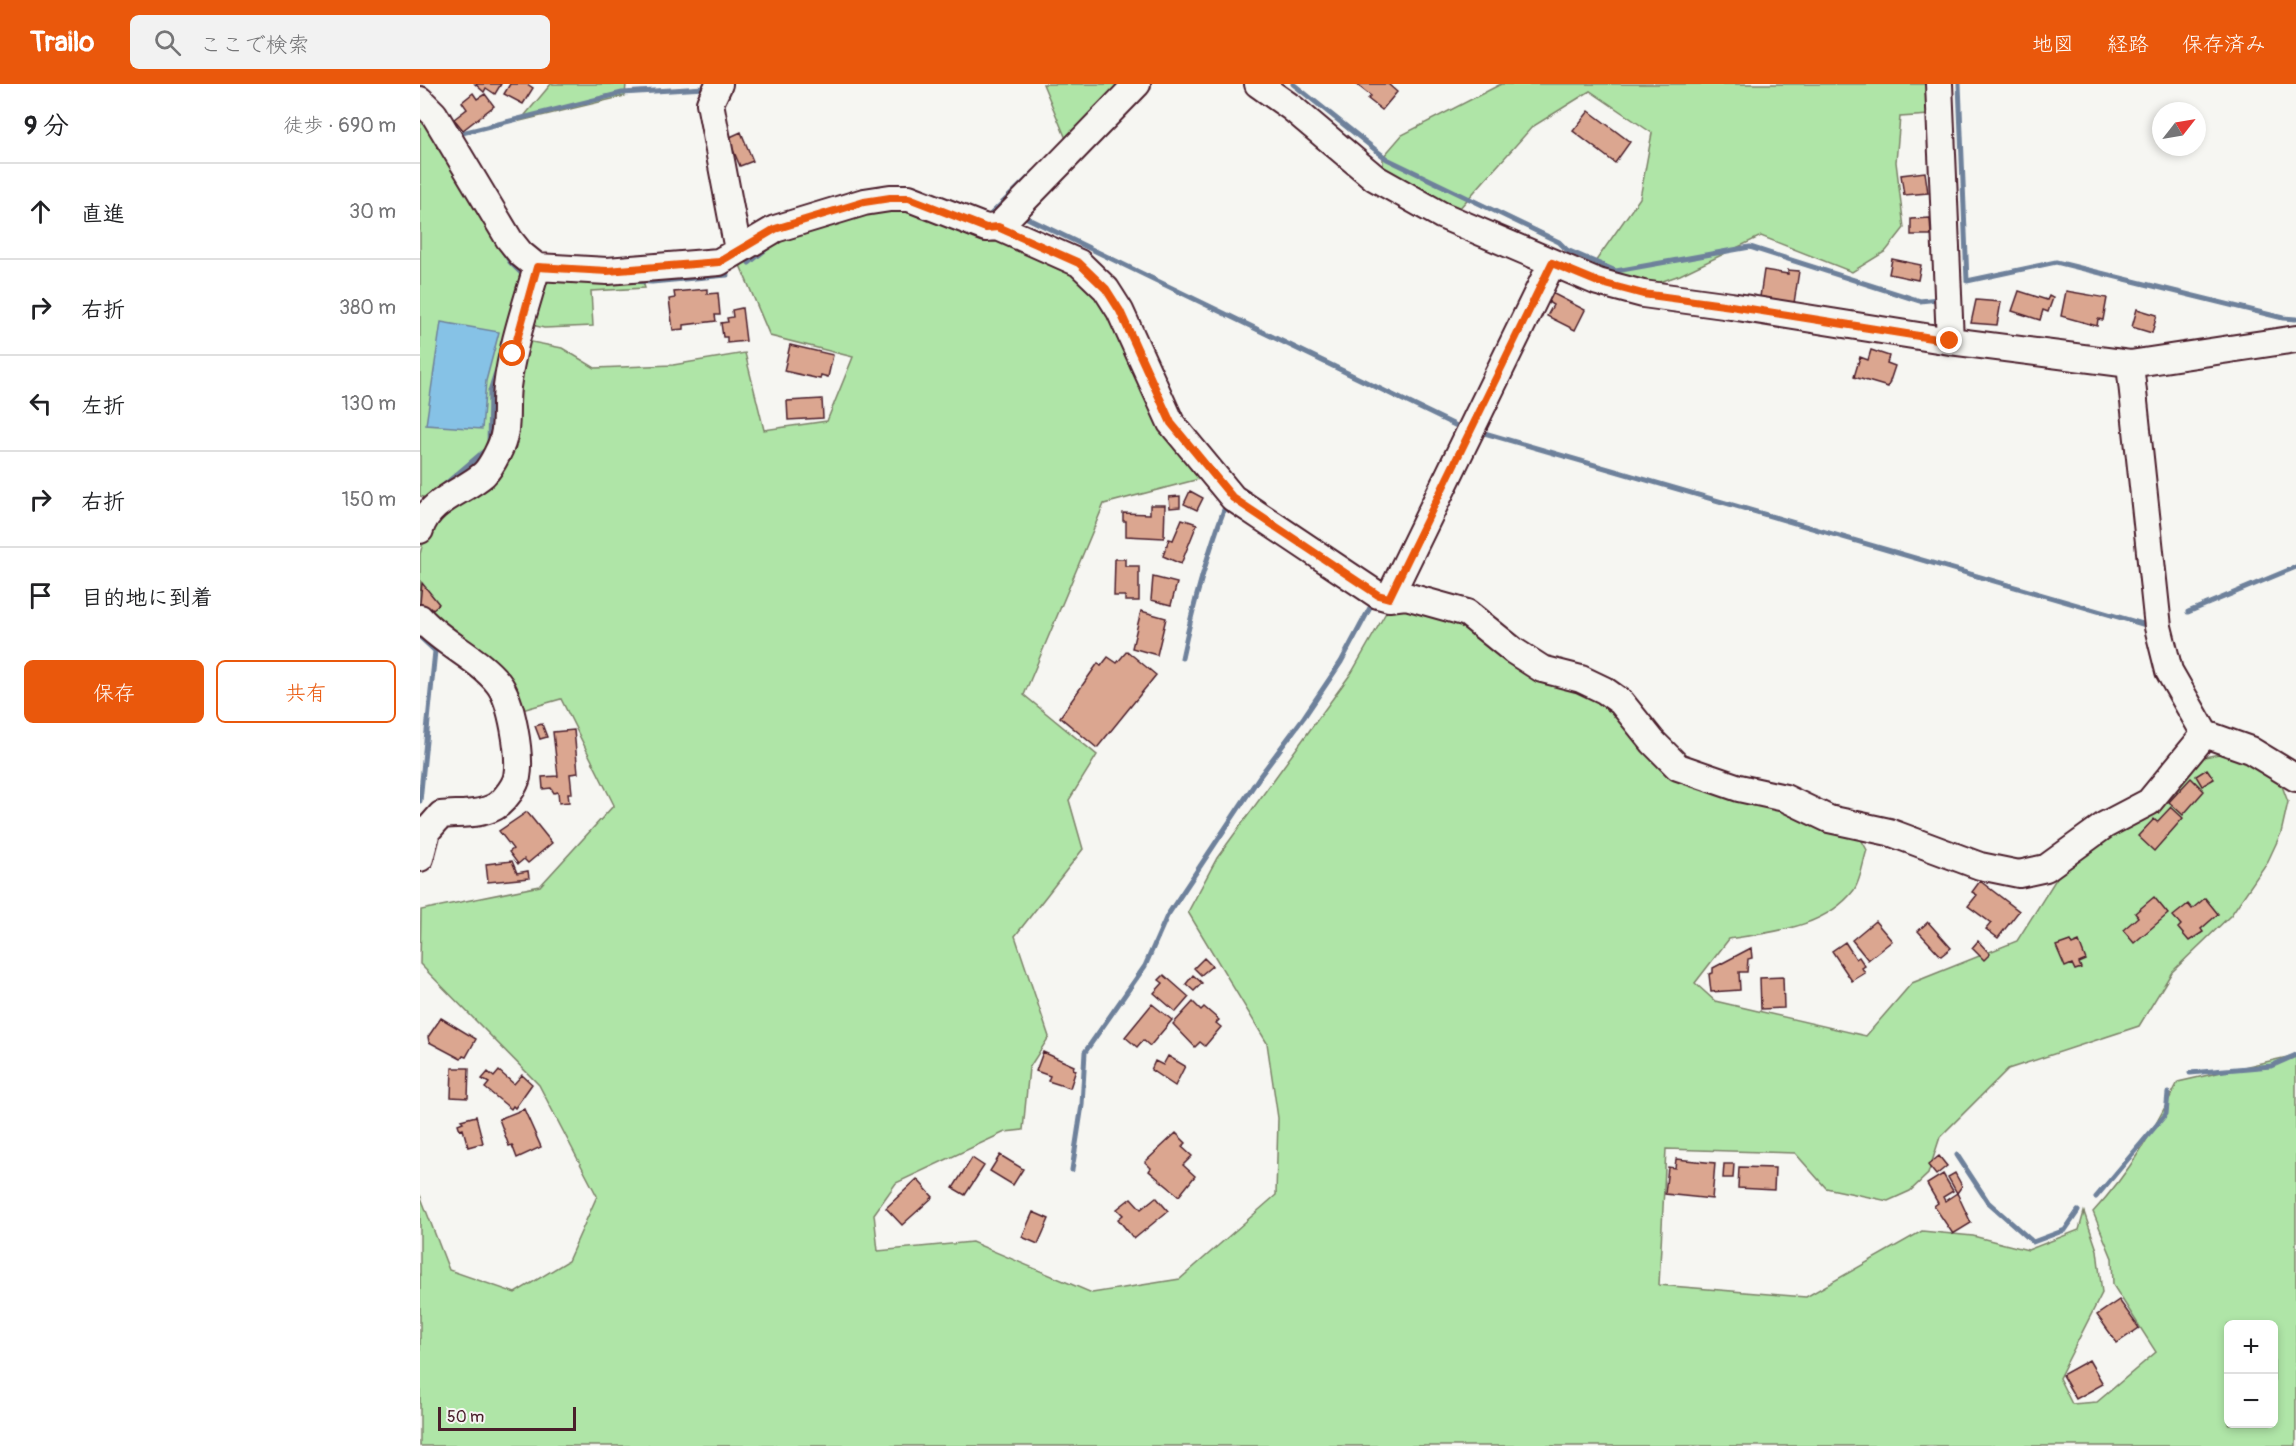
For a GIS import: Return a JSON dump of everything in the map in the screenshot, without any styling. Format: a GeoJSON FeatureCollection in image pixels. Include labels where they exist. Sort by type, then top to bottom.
{"type":"FeatureCollection","features":[{"type":"Feature","properties":{"kind":"street"},"geometry":{"type":"LineString","coordinates":[[718,84],[710,103],[738,250]]}},
{"type":"Feature","properties":{"kind":"street"},"geometry":{"type":"LineString","coordinates":[[986,226],[1137,84]]}},
{"type":"Feature","properties":{"kind":"street"},"geometry":{"type":"LineString","coordinates":[[1258,84],[1293,108],[1375,178],[1441,215],[1598,282],[1643,294],[1950,341],[2130,364],[2296,339]]}},
{"type":"Feature","properties":{"kind":"street"},"geometry":{"type":"LineString","coordinates":[[1939,84],[1950,341]]}},
{"type":"Feature","properties":{"kind":"street"},"geometry":{"type":"LineString","coordinates":[[420,100],[434,114],[509,239],[521,254],[537,267],[607,271],[719,262],[775,229],[864,202],[890,198],[909,198],[1079,263],[1106,289],[1120,311],[1171,423],[1233,498],[1378,595],[1389,598],[1406,596],[1467,613],[1514,651],[1542,669],[1581,679],[1604,690],[1621,702],[1653,742],[1678,767],[1739,788],[1785,798],[1829,819],[1889,832],[1980,866],[2019,874],[2046,868],[2105,825],[2149,802],[2205,734]]}},
{"type":"Feature","properties":{"kind":"street"},"geometry":{"type":"LineString","coordinates":[[1389,598],[1552,263]]}},
{"type":"Feature","properties":{"kind":"street"},"geometry":{"type":"LineString","coordinates":[[420,530],[429,503],[446,497],[485,473],[498,452],[508,422],[506,390],[513,354],[537,267]]}},
{"type":"Feature","properties":{"kind":"street"},"geometry":{"type":"LineString","coordinates":[[2130,364],[2158,627],[2169,671],[2205,734],[2250,750],[2296,778]]}},
{"type":"Feature","properties":{"kind":"street"},"geometry":{"type":"LineString","coordinates":[[420,618],[497,681],[507,696],[513,714],[517,777],[509,793],[498,805],[483,812],[441,815],[427,831],[420,858]]}},
{"type":"Feature","properties":{"kind":"green space"},"geometry":{"type":"Polygon","coordinates":[[[551,84],[626,84],[625,96],[520,121],[551,84]]]}},
{"type":"Feature","properties":{"kind":"green space"},"geometry":{"type":"Polygon","coordinates":[[[1043,84],[1131,84],[1069,146],[1043,84]]]}},
{"type":"Feature","properties":{"kind":"green space"},"geometry":{"type":"Polygon","coordinates":[[[1501,84],[1930,84],[1930,115],[1900,117],[1896,162],[1904,228],[1886,251],[1852,272],[1761,236],[1680,275],[1643,288],[1588,272],[1640,198],[1652,133],[1590,91],[1532,127],[1458,210],[1383,172],[1383,157],[1402,135],[1501,84]]]}},
{"type":"Feature","properties":{"kind":"green space"},"geometry":{"type":"Polygon","coordinates":[[[420,107],[529,269],[496,448],[433,500],[420,496],[420,107]]]}},
{"type":"Feature","properties":{"kind":"green space"},"geometry":{"type":"Polygon","coordinates":[[[906,202],[1085,275],[1203,478],[1104,504],[1024,695],[1097,755],[1069,800],[1083,849],[1015,936],[1049,1037],[1029,1068],[1023,1130],[1005,1132],[896,1183],[874,1214],[878,1251],[972,1242],[1092,1293],[1180,1279],[1276,1195],[1278,1118],[1267,1043],[1188,912],[1217,858],[1352,672],[1388,609],[1401,603],[1467,619],[1612,703],[1675,770],[1856,830],[1867,850],[1856,886],[1842,903],[1828,913],[1797,926],[1729,939],[1695,983],[1715,1001],[1866,1036],[1912,983],[2017,941],[2068,860],[2190,760],[2219,754],[2257,762],[2279,778],[2288,802],[2281,833],[2268,861],[2231,915],[2172,972],[2139,1026],[2008,1069],[1940,1137],[1928,1174],[1910,1191],[1888,1201],[1826,1188],[1795,1153],[1666,1149],[1659,1285],[1806,1297],[1922,1231],[1973,1236],[2028,1250],[2079,1230],[2084,1212],[2097,1250],[2102,1293],[2059,1378],[2072,1404],[2097,1402],[2156,1352],[2113,1285],[2112,1258],[2093,1212],[2107,1197],[2140,1150],[2178,1082],[2296,1055],[2296,1446],[420,1446],[420,1195],[449,1270],[515,1293],[568,1261],[597,1196],[539,1085],[420,964],[421,910],[540,886],[614,805],[561,699],[519,711],[420,611],[420,554],[430,516],[483,480],[522,340],[562,348],[595,368],[673,365],[745,353],[764,430],[827,421],[853,357],[770,336],[737,258],[777,232],[906,202]]]}},
{"type":"Feature","properties":{"kind":"green space"},"geometry":{"type":"Polygon","coordinates":[[[641,276],[645,288],[591,291],[593,326],[544,328],[528,324],[541,278],[641,276]]]}},
{"type":"Feature","properties":{"kind":"water"},"geometry":{"type":"Polygon","coordinates":[[[441,322],[499,332],[486,381],[482,429],[426,425],[441,322]]]}},
{"type":"Feature","properties":{"kind":"building"},"geometry":{"type":"Polygon","coordinates":[[[475,84],[501,84],[495,94],[486,88],[484,92],[475,84]]]}},
{"type":"Feature","properties":{"kind":"building"},"geometry":{"type":"Polygon","coordinates":[[[510,84],[527,84],[533,88],[523,104],[504,94],[510,84]]]}},
{"type":"Feature","properties":{"kind":"building"},"geometry":{"type":"Polygon","coordinates":[[[1356,84],[1388,84],[1397,92],[1382,110],[1368,99],[1371,96],[1356,84]]]}},
{"type":"Feature","properties":{"kind":"building"},"geometry":{"type":"Polygon","coordinates":[[[473,93],[477,99],[485,94],[494,106],[463,130],[454,119],[467,109],[462,102],[473,93]]]}},
{"type":"Feature","properties":{"kind":"building"},"geometry":{"type":"Polygon","coordinates":[[[1589,111],[1630,142],[1615,163],[1573,131],[1589,111]]]}},
{"type":"Feature","properties":{"kind":"building"},"geometry":{"type":"Polygon","coordinates":[[[741,132],[753,161],[740,166],[728,138],[741,132]]]}},
{"type":"Feature","properties":{"kind":"building"},"geometry":{"type":"Polygon","coordinates":[[[1925,172],[1928,193],[1904,195],[1901,175],[1925,172]]]}},
{"type":"Feature","properties":{"kind":"building"},"geometry":{"type":"Polygon","coordinates":[[[1930,218],[1931,235],[1911,235],[1911,219],[1930,218]]]}},
{"type":"Feature","properties":{"kind":"building"},"geometry":{"type":"Polygon","coordinates":[[[1892,259],[1921,265],[1918,280],[1889,274],[1892,259]]]}},
{"type":"Feature","properties":{"kind":"building"},"geometry":{"type":"Polygon","coordinates":[[[1764,270],[1788,274],[1788,270],[1799,271],[1794,303],[1760,297],[1764,270]]]}},
{"type":"Feature","properties":{"kind":"building"},"geometry":{"type":"Polygon","coordinates":[[[707,289],[707,294],[718,293],[720,315],[715,315],[716,321],[684,325],[684,329],[673,330],[669,299],[675,298],[674,292],[707,289]]]}},
{"type":"Feature","properties":{"kind":"building"},"geometry":{"type":"Polygon","coordinates":[[[2019,291],[2047,300],[2049,296],[2053,298],[2048,312],[2043,310],[2040,320],[2012,311],[2019,291]]]}},
{"type":"Feature","properties":{"kind":"building"},"geometry":{"type":"Polygon","coordinates":[[[2066,291],[2107,298],[2103,320],[2098,319],[2097,326],[2061,316],[2066,291]]]}},
{"type":"Feature","properties":{"kind":"building"},"geometry":{"type":"Polygon","coordinates":[[[1552,293],[1585,310],[1575,330],[1547,316],[1553,305],[1548,302],[1552,293]]]}},
{"type":"Feature","properties":{"kind":"building"},"geometry":{"type":"Polygon","coordinates":[[[1976,300],[2001,302],[1997,325],[1971,323],[1976,300]]]}},
{"type":"Feature","properties":{"kind":"building"},"geometry":{"type":"Polygon","coordinates":[[[742,308],[746,341],[727,343],[727,337],[723,337],[721,323],[728,322],[727,318],[733,317],[732,310],[742,308]]]}},
{"type":"Feature","properties":{"kind":"building"},"geometry":{"type":"Polygon","coordinates":[[[2137,309],[2157,315],[2152,333],[2132,327],[2137,309]]]}},
{"type":"Feature","properties":{"kind":"building"},"geometry":{"type":"Polygon","coordinates":[[[790,345],[833,355],[828,377],[821,375],[820,379],[784,371],[790,345]]]}},
{"type":"Feature","properties":{"kind":"building"},"geometry":{"type":"Polygon","coordinates":[[[1871,350],[1889,356],[1887,363],[1895,366],[1888,387],[1854,377],[1860,357],[1868,360],[1871,350]]]}},
{"type":"Feature","properties":{"kind":"building"},"geometry":{"type":"Polygon","coordinates":[[[822,399],[823,418],[788,420],[787,401],[822,399]]]}},
{"type":"Feature","properties":{"kind":"building"},"geometry":{"type":"Polygon","coordinates":[[[1190,491],[1203,498],[1197,510],[1184,504],[1190,491]]]}},
{"type":"Feature","properties":{"kind":"building"},"geometry":{"type":"Polygon","coordinates":[[[1180,496],[1180,507],[1170,508],[1169,497],[1180,496]]]}},
{"type":"Feature","properties":{"kind":"building"},"geometry":{"type":"Polygon","coordinates":[[[1150,505],[1165,505],[1164,538],[1126,536],[1126,521],[1123,521],[1123,513],[1150,514],[1150,505]]]}},
{"type":"Feature","properties":{"kind":"building"},"geometry":{"type":"Polygon","coordinates":[[[1182,519],[1197,524],[1181,564],[1163,556],[1169,539],[1173,540],[1182,519]]]}},
{"type":"Feature","properties":{"kind":"building"},"geometry":{"type":"Polygon","coordinates":[[[1115,559],[1125,559],[1125,566],[1139,566],[1139,601],[1125,601],[1125,596],[1114,596],[1115,559]]]}},
{"type":"Feature","properties":{"kind":"building"},"geometry":{"type":"Polygon","coordinates":[[[1153,577],[1177,583],[1171,605],[1151,600],[1153,577]]]}},
{"type":"Feature","properties":{"kind":"building"},"geometry":{"type":"Polygon","coordinates":[[[422,583],[439,604],[428,613],[420,603],[422,583]]]}},
{"type":"Feature","properties":{"kind":"building"},"geometry":{"type":"Polygon","coordinates":[[[1141,611],[1166,618],[1157,655],[1132,648],[1141,611]]]}},
{"type":"Feature","properties":{"kind":"building"},"geometry":{"type":"Polygon","coordinates":[[[1127,651],[1156,675],[1097,748],[1060,717],[1098,663],[1101,666],[1108,657],[1117,663],[1127,651]]]}},
{"type":"Feature","properties":{"kind":"building"},"geometry":{"type":"Polygon","coordinates":[[[542,724],[547,737],[540,739],[535,726],[542,724]]]}},
{"type":"Feature","properties":{"kind":"building"},"geometry":{"type":"Polygon","coordinates":[[[574,730],[578,773],[570,774],[572,793],[568,793],[569,802],[559,803],[558,792],[554,793],[551,788],[543,789],[542,777],[558,776],[553,732],[574,730]]]}},
{"type":"Feature","properties":{"kind":"building"},"geometry":{"type":"Polygon","coordinates":[[[2207,769],[2214,779],[2202,786],[2196,776],[2207,769]]]}},
{"type":"Feature","properties":{"kind":"building"},"geometry":{"type":"Polygon","coordinates":[[[2191,778],[2204,791],[2183,815],[2169,802],[2191,778]]]}},
{"type":"Feature","properties":{"kind":"building"},"geometry":{"type":"Polygon","coordinates":[[[2171,807],[2183,818],[2154,851],[2138,836],[2154,819],[2157,822],[2171,807]]]}},
{"type":"Feature","properties":{"kind":"building"},"geometry":{"type":"Polygon","coordinates":[[[527,812],[552,843],[528,863],[524,859],[518,864],[509,852],[513,849],[499,831],[527,812]]]}},
{"type":"Feature","properties":{"kind":"building"},"geometry":{"type":"Polygon","coordinates":[[[512,861],[517,873],[528,871],[529,878],[488,882],[486,864],[512,861]]]}},
{"type":"Feature","properties":{"kind":"building"},"geometry":{"type":"Polygon","coordinates":[[[1980,881],[2019,911],[1998,938],[1986,929],[1991,923],[1968,906],[1977,895],[1972,892],[1980,881]]]}},
{"type":"Feature","properties":{"kind":"building"},"geometry":{"type":"Polygon","coordinates":[[[2154,897],[2168,914],[2134,943],[2123,930],[2138,917],[2135,913],[2154,897]]]}},
{"type":"Feature","properties":{"kind":"building"},"geometry":{"type":"Polygon","coordinates":[[[2205,898],[2218,914],[2201,929],[2203,932],[2189,941],[2178,928],[2181,925],[2173,916],[2188,904],[2192,909],[2205,898]]]}},
{"type":"Feature","properties":{"kind":"building"},"geometry":{"type":"Polygon","coordinates":[[[1875,921],[1892,941],[1868,960],[1852,940],[1875,921]]]}},
{"type":"Feature","properties":{"kind":"building"},"geometry":{"type":"Polygon","coordinates":[[[1928,922],[1951,948],[1941,956],[1918,931],[1928,922]]]}},
{"type":"Feature","properties":{"kind":"building"},"geometry":{"type":"Polygon","coordinates":[[[1978,941],[1990,954],[1984,960],[1972,948],[1978,941]]]}},
{"type":"Feature","properties":{"kind":"building"},"geometry":{"type":"Polygon","coordinates":[[[2070,941],[2072,945],[2079,942],[2086,960],[2079,963],[2081,968],[2075,970],[2072,964],[2065,967],[2056,946],[2070,941]]]}},
{"type":"Feature","properties":{"kind":"building"},"geometry":{"type":"Polygon","coordinates":[[[1845,942],[1856,959],[1859,957],[1865,966],[1862,968],[1865,973],[1852,981],[1832,951],[1845,942]]]}},
{"type":"Feature","properties":{"kind":"building"},"geometry":{"type":"Polygon","coordinates":[[[1751,948],[1752,958],[1748,959],[1747,972],[1739,972],[1740,990],[1711,992],[1709,974],[1713,973],[1713,968],[1751,948]]]}},
{"type":"Feature","properties":{"kind":"building"},"geometry":{"type":"Polygon","coordinates":[[[1204,958],[1212,966],[1201,975],[1194,968],[1204,958]]]}},
{"type":"Feature","properties":{"kind":"building"},"geometry":{"type":"Polygon","coordinates":[[[1164,975],[1189,997],[1176,1012],[1154,993],[1163,983],[1159,980],[1164,975]]]}},
{"type":"Feature","properties":{"kind":"building"},"geometry":{"type":"Polygon","coordinates":[[[1193,975],[1202,983],[1194,991],[1186,984],[1193,975]]]}},
{"type":"Feature","properties":{"kind":"building"},"geometry":{"type":"Polygon","coordinates":[[[1783,977],[1784,1008],[1761,1009],[1760,978],[1783,977]]]}},
{"type":"Feature","properties":{"kind":"building"},"geometry":{"type":"Polygon","coordinates":[[[1193,1002],[1201,1010],[1204,1007],[1219,1020],[1216,1023],[1221,1027],[1205,1046],[1200,1042],[1195,1047],[1173,1024],[1193,1002]]]}},
{"type":"Feature","properties":{"kind":"building"},"geometry":{"type":"Polygon","coordinates":[[[1152,1004],[1172,1020],[1150,1046],[1143,1040],[1137,1047],[1125,1037],[1152,1004]]]}},
{"type":"Feature","properties":{"kind":"building"},"geometry":{"type":"Polygon","coordinates":[[[441,1018],[476,1039],[466,1057],[463,1056],[461,1059],[429,1042],[428,1037],[441,1018]]]}},
{"type":"Feature","properties":{"kind":"building"},"geometry":{"type":"Polygon","coordinates":[[[1043,1052],[1074,1066],[1073,1069],[1076,1070],[1070,1088],[1048,1081],[1050,1076],[1036,1071],[1043,1052]]]}},
{"type":"Feature","properties":{"kind":"building"},"geometry":{"type":"Polygon","coordinates":[[[1168,1056],[1185,1066],[1175,1086],[1151,1070],[1155,1061],[1163,1065],[1168,1056]]]}},
{"type":"Feature","properties":{"kind":"building"},"geometry":{"type":"Polygon","coordinates":[[[452,1068],[469,1068],[468,1098],[451,1097],[452,1068]]]}},
{"type":"Feature","properties":{"kind":"building"},"geometry":{"type":"Polygon","coordinates":[[[499,1071],[514,1084],[522,1075],[532,1084],[515,1108],[513,1106],[511,1109],[485,1088],[489,1083],[482,1079],[488,1072],[494,1077],[499,1071]]]}},
{"type":"Feature","properties":{"kind":"building"},"geometry":{"type":"Polygon","coordinates":[[[524,1109],[541,1147],[517,1158],[512,1145],[509,1146],[499,1119],[524,1109]]]}},
{"type":"Feature","properties":{"kind":"building"},"geometry":{"type":"Polygon","coordinates":[[[476,1116],[483,1143],[468,1147],[463,1129],[460,1130],[458,1124],[463,1122],[461,1120],[476,1116]]]}},
{"type":"Feature","properties":{"kind":"building"},"geometry":{"type":"Polygon","coordinates":[[[1176,1133],[1186,1143],[1182,1147],[1192,1156],[1183,1165],[1195,1176],[1179,1196],[1149,1171],[1151,1168],[1145,1162],[1176,1133]]]}},
{"type":"Feature","properties":{"kind":"building"},"geometry":{"type":"Polygon","coordinates":[[[1000,1155],[1023,1169],[1013,1185],[990,1171],[1000,1155]]]}},
{"type":"Feature","properties":{"kind":"building"},"geometry":{"type":"Polygon","coordinates":[[[1939,1156],[1947,1166],[1936,1175],[1928,1165],[1939,1156]]]}},
{"type":"Feature","properties":{"kind":"building"},"geometry":{"type":"Polygon","coordinates":[[[972,1158],[984,1166],[965,1195],[953,1188],[972,1158]]]}},
{"type":"Feature","properties":{"kind":"building"},"geometry":{"type":"Polygon","coordinates":[[[1676,1159],[1715,1163],[1712,1199],[1665,1194],[1668,1167],[1675,1168],[1676,1159]]]}},
{"type":"Feature","properties":{"kind":"building"},"geometry":{"type":"Polygon","coordinates":[[[1724,1164],[1734,1164],[1733,1178],[1723,1178],[1724,1164]]]}},
{"type":"Feature","properties":{"kind":"building"},"geometry":{"type":"Polygon","coordinates":[[[1739,1167],[1775,1168],[1774,1190],[1738,1188],[1739,1167]]]}},
{"type":"Feature","properties":{"kind":"building"},"geometry":{"type":"Polygon","coordinates":[[[1955,1173],[1962,1186],[1957,1193],[1948,1177],[1955,1173]]]}},
{"type":"Feature","properties":{"kind":"building"},"geometry":{"type":"Polygon","coordinates":[[[1943,1174],[1953,1191],[1943,1197],[1945,1201],[1957,1193],[1971,1223],[1953,1234],[1934,1206],[1938,1203],[1927,1184],[1943,1174]]]}},
{"type":"Feature","properties":{"kind":"building"},"geometry":{"type":"Polygon","coordinates":[[[917,1179],[933,1197],[902,1225],[886,1208],[917,1179]]]}},
{"type":"Feature","properties":{"kind":"building"},"geometry":{"type":"Polygon","coordinates":[[[1156,1197],[1168,1211],[1134,1239],[1118,1219],[1123,1215],[1117,1209],[1131,1198],[1141,1209],[1156,1197]]]}},
{"type":"Feature","properties":{"kind":"building"},"geometry":{"type":"Polygon","coordinates":[[[1033,1212],[1049,1219],[1038,1244],[1022,1237],[1033,1212]]]}},
{"type":"Feature","properties":{"kind":"building"},"geometry":{"type":"Polygon","coordinates":[[[2119,1300],[2139,1328],[2117,1343],[2097,1315],[2119,1300]]]}},
{"type":"Feature","properties":{"kind":"building"},"geometry":{"type":"Polygon","coordinates":[[[2089,1360],[2103,1384],[2076,1399],[2062,1375],[2089,1360]]]}},
{"type":"Feature","properties":{"kind":"waterway"},"geometry":{"type":"LineString","coordinates":[[1293,84],[1387,159],[1559,242],[1567,250],[1616,271],[1750,247],[1920,301],[1938,299]]}},
{"type":"Feature","properties":{"kind":"waterway"},"geometry":{"type":"LineString","coordinates":[[1959,84],[1967,281],[2056,262],[2283,318],[2296,319]]}},
{"type":"Feature","properties":{"kind":"waterway"},"geometry":{"type":"LineString","coordinates":[[462,133],[622,93],[704,88]]}},
{"type":"Feature","properties":{"kind":"waterway"},"geometry":{"type":"LineString","coordinates":[[987,218],[1034,172]]}},
{"type":"Feature","properties":{"kind":"waterway"},"geometry":{"type":"LineString","coordinates":[[1021,215],[1459,427]]}},
{"type":"Feature","properties":{"kind":"waterway"},"geometry":{"type":"LineString","coordinates":[[749,263],[771,245]]}},
{"type":"Feature","properties":{"kind":"waterway"},"geometry":{"type":"LineString","coordinates":[[501,248],[510,262],[523,275],[522,279]]}},
{"type":"Feature","properties":{"kind":"waterway"},"geometry":{"type":"LineString","coordinates":[[629,281],[652,282],[727,275]]}},
{"type":"Feature","properties":{"kind":"waterway"},"geometry":{"type":"LineString","coordinates":[[442,487],[489,447],[490,391],[499,363]]}},
{"type":"Feature","properties":{"kind":"waterway"},"geometry":{"type":"LineString","coordinates":[[1481,432],[2146,625]]}},
{"type":"Feature","properties":{"kind":"waterway"},"geometry":{"type":"LineString","coordinates":[[1182,658],[1195,601],[1212,544],[1225,507],[1231,511]]}},
{"type":"Feature","properties":{"kind":"waterway"},"geometry":{"type":"LineString","coordinates":[[2188,612],[2296,567]]}},
{"type":"Feature","properties":{"kind":"waterway"},"geometry":{"type":"LineString","coordinates":[[1072,1170],[1082,1105],[1085,1052],[1145,966],[1167,916],[1260,776],[1341,662],[1372,604],[1369,602]]}},
{"type":"Feature","properties":{"kind":"waterway"},"geometry":{"type":"LineString","coordinates":[[420,637],[435,651],[420,801]]}},
{"type":"Feature","properties":{"kind":"waterway"},"geometry":{"type":"LineString","coordinates":[[2190,1073],[2271,1066],[2296,1055]]}},
{"type":"Feature","properties":{"kind":"waterway"},"geometry":{"type":"LineString","coordinates":[[2096,1197],[2166,1114],[2168,1093]]}},
{"type":"Feature","properties":{"kind":"waterway"},"geometry":{"type":"LineString","coordinates":[[1957,1155],[1988,1202],[2033,1242],[2065,1230],[2078,1211]]}},
{"type":"Feature","properties":{"kind":"route"},"geometry":{"type":"LineString","coordinates":[[513,354],[537,267],[607,271],[719,262],[775,229],[864,202],[909,198],[986,228],[998,227],[1079,263],[1106,289],[1120,311],[1171,423],[1233,498],[1378,595],[1389,598],[1552,263],[1598,282],[1643,294],[1950,341]]}}]}
